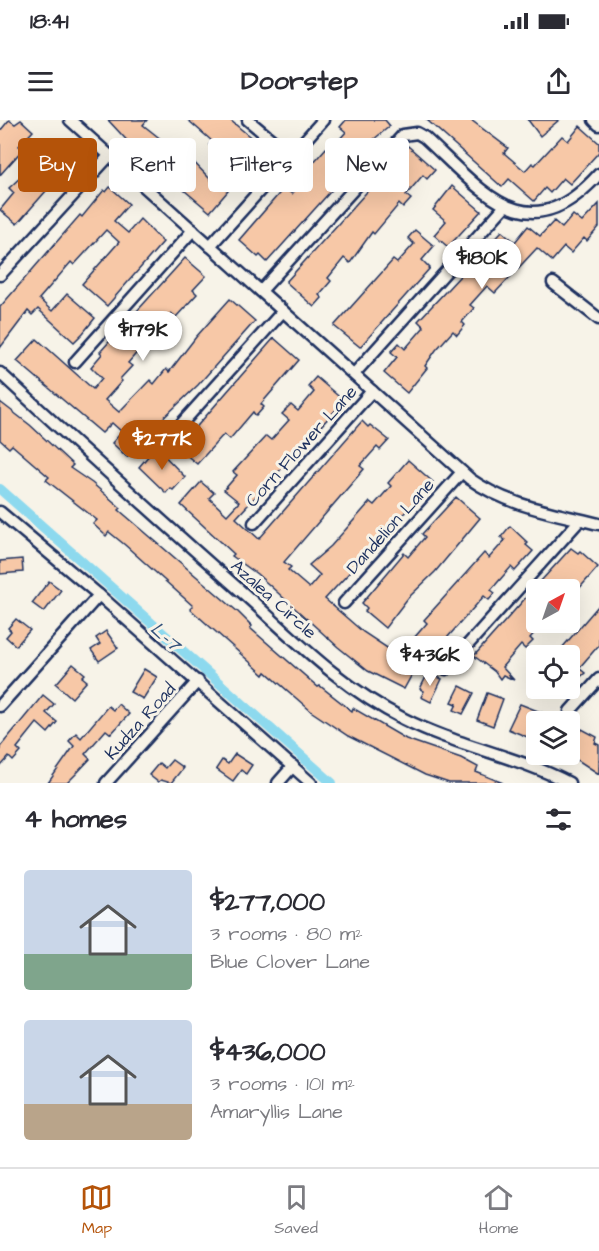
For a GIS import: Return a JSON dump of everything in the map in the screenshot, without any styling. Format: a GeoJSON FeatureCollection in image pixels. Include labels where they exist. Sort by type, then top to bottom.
{"type":"FeatureCollection","features":[{"type":"Feature","properties":{"kind":"street"},"geometry":{"type":"LineString","coordinates":[[70,120],[109,154]]}},
{"type":"Feature","properties":{"kind":"street"},"geometry":{"type":"LineString","coordinates":[[248,120],[270,138]]}},
{"type":"Feature","properties":{"kind":"street"},"geometry":{"type":"LineString","coordinates":[[307,138],[323,120]]}},
{"type":"Feature","properties":{"kind":"street"},"geometry":{"type":"LineString","coordinates":[[594,120],[599,125]]}},
{"type":"Feature","properties":{"kind":"street"},"geometry":{"type":"LineString","coordinates":[[261,291],[403,135],[417,133],[424,137],[489,196],[505,206],[534,212],[558,208],[578,196],[599,174]]}},
{"type":"Feature","properties":{"kind":"street"},"geometry":{"type":"LineString","coordinates":[[0,275],[109,156]]}},
{"type":"Feature","properties":{"kind":"street"},"geometry":{"type":"LineString","coordinates":[[151,192],[462,471],[501,498],[599,524]]}},
{"type":"Feature","properties":{"kind":"street"},"geometry":{"type":"LineString","coordinates":[[210,246],[259,192]]}},
{"type":"Feature","properties":{"kind":"street"},"geometry":{"type":"LineString","coordinates":[[354,374],[505,206]]}},
{"type":"Feature","properties":{"kind":"street"},"geometry":{"type":"LineString","coordinates":[[75,362],[193,230]]}},
{"type":"Feature","properties":{"kind":"street"},"geometry":{"type":"LineString","coordinates":[[553,283],[599,319]]}},
{"type":"Feature","properties":{"kind":"street"},"geometry":{"type":"LineString","coordinates":[[165,442],[283,311]]}},
{"type":"Feature","properties":{"kind":"street","name":"Azalea Circle"},"geometry":{"type":"LineString","coordinates":[[0,373],[136,499],[325,666],[344,680],[404,719],[536,766],[569,783]]}},
{"type":"Feature","properties":{"kind":"street","name":"Corn Flower Lane"},"geometry":{"type":"LineString","coordinates":[[254,523],[372,391]]}},
{"type":"Feature","properties":{"kind":"street","name":"Dandelion Lane"},"geometry":{"type":"LineString","coordinates":[[344,603],[462,471]]}},
{"type":"Feature","properties":{"kind":"street"},"geometry":{"type":"LineString","coordinates":[[2,518],[99,595],[311,783]]}},
{"type":"Feature","properties":{"kind":"street"},"geometry":{"type":"LineString","coordinates":[[446,669],[580,520]]}},
{"type":"Feature","properties":{"kind":"street"},"geometry":{"type":"LineString","coordinates":[[0,706],[99,595]]}},
{"type":"Feature","properties":{"kind":"street"},"geometry":{"type":"LineString","coordinates":[[570,711],[599,679]]}},
{"type":"Feature","properties":{"kind":"street","name":"Kudza Road"},"geometry":{"type":"LineString","coordinates":[[106,783],[198,681]]}},
{"type":"Feature","properties":{"kind":"street"},"geometry":{"type":"LineString","coordinates":[[278,783],[293,766]]}},
{"type":"Feature","properties":{"kind":"building"},"geometry":{"type":"Polygon","coordinates":[[[9,120],[15,124],[21,120],[33,131],[26,138],[18,138],[18,155],[0,175],[0,131],[9,120]]]}},
{"type":"Feature","properties":{"kind":"building"},"geometry":{"type":"Polygon","coordinates":[[[108,120],[147,120],[143,125],[159,138],[125,138],[108,120]]]}},
{"type":"Feature","properties":{"kind":"building"},"geometry":{"type":"Polygon","coordinates":[[[188,120],[230,120],[252,138],[209,138],[188,120]]]}},
{"type":"Feature","properties":{"kind":"building"},"geometry":{"type":"Polygon","coordinates":[[[346,120],[385,120],[390,126],[375,138],[341,138],[346,132],[340,127],[346,120]]]}},
{"type":"Feature","properties":{"kind":"building"},"geometry":{"type":"Polygon","coordinates":[[[427,120],[471,120],[508,148],[504,153],[525,171],[532,163],[535,165],[562,136],[568,141],[580,126],[599,143],[599,152],[570,184],[563,178],[550,193],[545,188],[534,201],[509,179],[502,187],[427,120]]]}},
{"type":"Feature","properties":{"kind":"building"},"geometry":{"type":"Polygon","coordinates":[[[528,120],[559,120],[540,136],[528,120]]]}},
{"type":"Feature","properties":{"kind":"building"},"geometry":{"type":"Polygon","coordinates":[[[409,147],[435,170],[427,179],[423,175],[409,191],[409,147]]]}},
{"type":"Feature","properties":{"kind":"building"},"geometry":{"type":"Polygon","coordinates":[[[325,149],[325,192],[330,192],[267,262],[239,240],[281,192],[292,194],[294,192],[313,192],[313,163],[325,149]]]}},
{"type":"Feature","properties":{"kind":"building"},"geometry":{"type":"Polygon","coordinates":[[[196,164],[208,177],[208,192],[227,192],[210,212],[186,192],[196,192],[196,164]]]}},
{"type":"Feature","properties":{"kind":"building"},"geometry":{"type":"Polygon","coordinates":[[[18,180],[18,192],[45,192],[17,224],[0,210],[14,193],[9,188],[18,180]]]}},
{"type":"Feature","properties":{"kind":"building"},"geometry":{"type":"Polygon","coordinates":[[[452,186],[481,211],[448,247],[434,235],[446,221],[433,210],[452,186]]]}},
{"type":"Feature","properties":{"kind":"building"},"geometry":{"type":"Polygon","coordinates":[[[109,188],[109,192],[116,192],[129,204],[114,221],[128,233],[140,219],[163,242],[107,306],[82,284],[119,242],[106,230],[74,265],[71,262],[39,299],[52,311],[67,294],[95,318],[83,333],[74,342],[38,309],[32,315],[28,311],[0,348],[0,307],[80,215],[82,217],[104,190],[106,192],[109,188]]]}},
{"type":"Feature","properties":{"kind":"building"},"geometry":{"type":"Polygon","coordinates":[[[367,192],[409,192],[406,195],[411,199],[403,208],[399,204],[374,234],[372,232],[350,263],[344,258],[328,278],[331,281],[319,295],[322,298],[314,307],[286,282],[367,192]]]}},
{"type":"Feature","properties":{"kind":"building"},"geometry":{"type":"Polygon","coordinates":[[[599,204],[599,227],[587,241],[584,238],[571,253],[564,247],[552,261],[537,248],[495,293],[487,286],[470,305],[474,308],[462,322],[465,325],[457,335],[453,331],[436,350],[425,366],[427,368],[407,393],[384,373],[397,357],[391,352],[399,343],[405,349],[424,327],[418,321],[502,231],[515,242],[528,226],[540,236],[554,221],[562,228],[573,215],[582,222],[599,204]]]}},
{"type":"Feature","properties":{"kind":"building"},"geometry":{"type":"Polygon","coordinates":[[[415,230],[434,246],[422,260],[430,268],[360,347],[334,326],[393,260],[397,263],[414,244],[408,238],[415,230]]]}},
{"type":"Feature","properties":{"kind":"building"},"geometry":{"type":"Polygon","coordinates":[[[185,258],[206,276],[193,290],[197,294],[176,317],[171,313],[155,334],[164,341],[156,351],[146,342],[128,363],[132,366],[120,379],[122,381],[105,400],[119,412],[150,380],[154,384],[166,369],[169,372],[230,299],[255,321],[198,385],[155,426],[127,457],[112,443],[122,432],[112,423],[102,433],[17,361],[37,339],[93,389],[102,378],[91,367],[102,354],[100,352],[185,258]]]}},
{"type":"Feature","properties":{"kind":"building"},"geometry":{"type":"Polygon","coordinates":[[[274,338],[299,360],[261,404],[264,407],[256,416],[253,412],[230,439],[224,434],[197,464],[178,448],[274,338]]]}},
{"type":"Feature","properties":{"kind":"building"},"geometry":{"type":"Polygon","coordinates":[[[316,377],[344,401],[236,518],[259,539],[362,421],[389,440],[380,450],[377,447],[360,466],[364,469],[284,562],[291,567],[288,570],[309,588],[320,575],[309,565],[331,546],[370,502],[374,505],[391,486],[388,483],[408,460],[433,482],[325,599],[363,632],[416,667],[404,689],[368,671],[338,647],[257,574],[232,556],[234,554],[181,505],[201,482],[214,493],[209,498],[227,515],[239,502],[224,490],[237,475],[233,472],[266,436],[271,440],[289,420],[282,414],[291,405],[298,411],[314,392],[308,386],[316,377]]]}},
{"type":"Feature","properties":{"kind":"building"},"geometry":{"type":"Polygon","coordinates":[[[0,402],[30,425],[73,465],[70,468],[121,508],[119,510],[238,612],[252,626],[250,628],[318,687],[320,686],[352,711],[353,708],[406,739],[461,758],[478,767],[476,772],[503,783],[449,783],[425,775],[348,736],[312,712],[266,672],[264,675],[190,609],[193,606],[125,545],[109,532],[106,536],[93,524],[97,520],[46,480],[49,477],[12,445],[9,448],[0,440],[0,402]]]}},
{"type":"Feature","properties":{"kind":"building"},"geometry":{"type":"Polygon","coordinates":[[[156,447],[185,477],[173,490],[170,488],[166,493],[139,467],[156,447]]]}},
{"type":"Feature","properties":{"kind":"building"},"geometry":{"type":"Polygon","coordinates":[[[456,497],[480,518],[435,572],[408,598],[385,628],[365,611],[367,608],[362,603],[404,553],[408,557],[425,537],[422,534],[456,497]]]}},
{"type":"Feature","properties":{"kind":"building"},"geometry":{"type":"Polygon","coordinates":[[[510,526],[533,551],[515,571],[511,567],[491,590],[495,593],[489,600],[484,596],[439,647],[430,642],[426,648],[414,638],[427,623],[424,620],[484,553],[489,558],[505,540],[501,537],[510,526]]]}},
{"type":"Feature","properties":{"kind":"building"},"geometry":{"type":"Polygon","coordinates":[[[571,548],[578,553],[580,551],[598,567],[580,588],[580,579],[543,579],[571,548]]]}},
{"type":"Feature","properties":{"kind":"building"},"geometry":{"type":"Polygon","coordinates":[[[22,559],[23,572],[0,574],[0,561],[22,559]]]}},
{"type":"Feature","properties":{"kind":"building"},"geometry":{"type":"Polygon","coordinates":[[[49,581],[61,590],[44,612],[32,603],[49,581]]]}},
{"type":"Feature","properties":{"kind":"building"},"geometry":{"type":"Polygon","coordinates":[[[526,597],[526,633],[534,633],[530,638],[533,641],[526,645],[525,649],[521,645],[502,667],[514,680],[503,675],[500,679],[495,672],[474,656],[526,597]]]}},
{"type":"Feature","properties":{"kind":"building"},"geometry":{"type":"Polygon","coordinates":[[[599,605],[599,645],[580,667],[580,645],[564,645],[575,633],[580,633],[580,627],[599,605]]]}},
{"type":"Feature","properties":{"kind":"building"},"geometry":{"type":"Polygon","coordinates":[[[16,619],[30,630],[16,646],[6,637],[11,631],[8,628],[16,619]]]}},
{"type":"Feature","properties":{"kind":"building"},"geometry":{"type":"Polygon","coordinates":[[[106,631],[118,648],[99,661],[91,650],[100,644],[96,638],[106,631]]]}},
{"type":"Feature","properties":{"kind":"building"},"geometry":{"type":"Polygon","coordinates":[[[73,664],[85,674],[82,677],[87,681],[72,698],[56,684],[73,664]]]}},
{"type":"Feature","properties":{"kind":"building"},"geometry":{"type":"Polygon","coordinates":[[[144,669],[157,677],[143,699],[130,692],[144,669]]]}},
{"type":"Feature","properties":{"kind":"building"},"geometry":{"type":"Polygon","coordinates":[[[428,673],[442,679],[431,702],[421,697],[424,691],[420,689],[428,673]]]}},
{"type":"Feature","properties":{"kind":"building"},"geometry":{"type":"Polygon","coordinates":[[[460,686],[474,693],[463,714],[454,710],[457,704],[452,702],[460,686]]]}},
{"type":"Feature","properties":{"kind":"building"},"geometry":{"type":"Polygon","coordinates":[[[487,693],[503,699],[493,726],[477,720],[487,693]]]}},
{"type":"Feature","properties":{"kind":"building"},"geometry":{"type":"Polygon","coordinates":[[[43,695],[54,704],[46,713],[57,722],[48,733],[37,723],[17,748],[21,752],[13,761],[9,757],[0,767],[0,747],[43,695]]]}},
{"type":"Feature","properties":{"kind":"building"},"geometry":{"type":"Polygon","coordinates":[[[118,704],[129,714],[111,734],[106,730],[85,754],[90,759],[67,783],[48,783],[74,746],[69,741],[76,733],[81,738],[108,706],[113,710],[118,704]]]}},
{"type":"Feature","properties":{"kind":"building"},"geometry":{"type":"Polygon","coordinates":[[[520,704],[538,711],[526,711],[526,736],[508,729],[520,704]]]}},
{"type":"Feature","properties":{"kind":"building"},"geometry":{"type":"Polygon","coordinates":[[[582,729],[597,737],[595,743],[599,745],[599,774],[580,762],[582,729]]]}},
{"type":"Feature","properties":{"kind":"building"},"geometry":{"type":"Polygon","coordinates":[[[235,754],[252,765],[246,774],[241,770],[233,781],[216,769],[222,760],[228,764],[235,754]]]}},
{"type":"Feature","properties":{"kind":"building"},"geometry":{"type":"Polygon","coordinates":[[[172,760],[183,768],[171,783],[161,780],[158,782],[149,775],[159,763],[165,768],[172,760]]]}},
{"type":"Feature","properties":{"kind":"waterway","name":"L-7"},"geometry":{"type":"LineString","coordinates":[[0,489],[332,783]]}}]}
